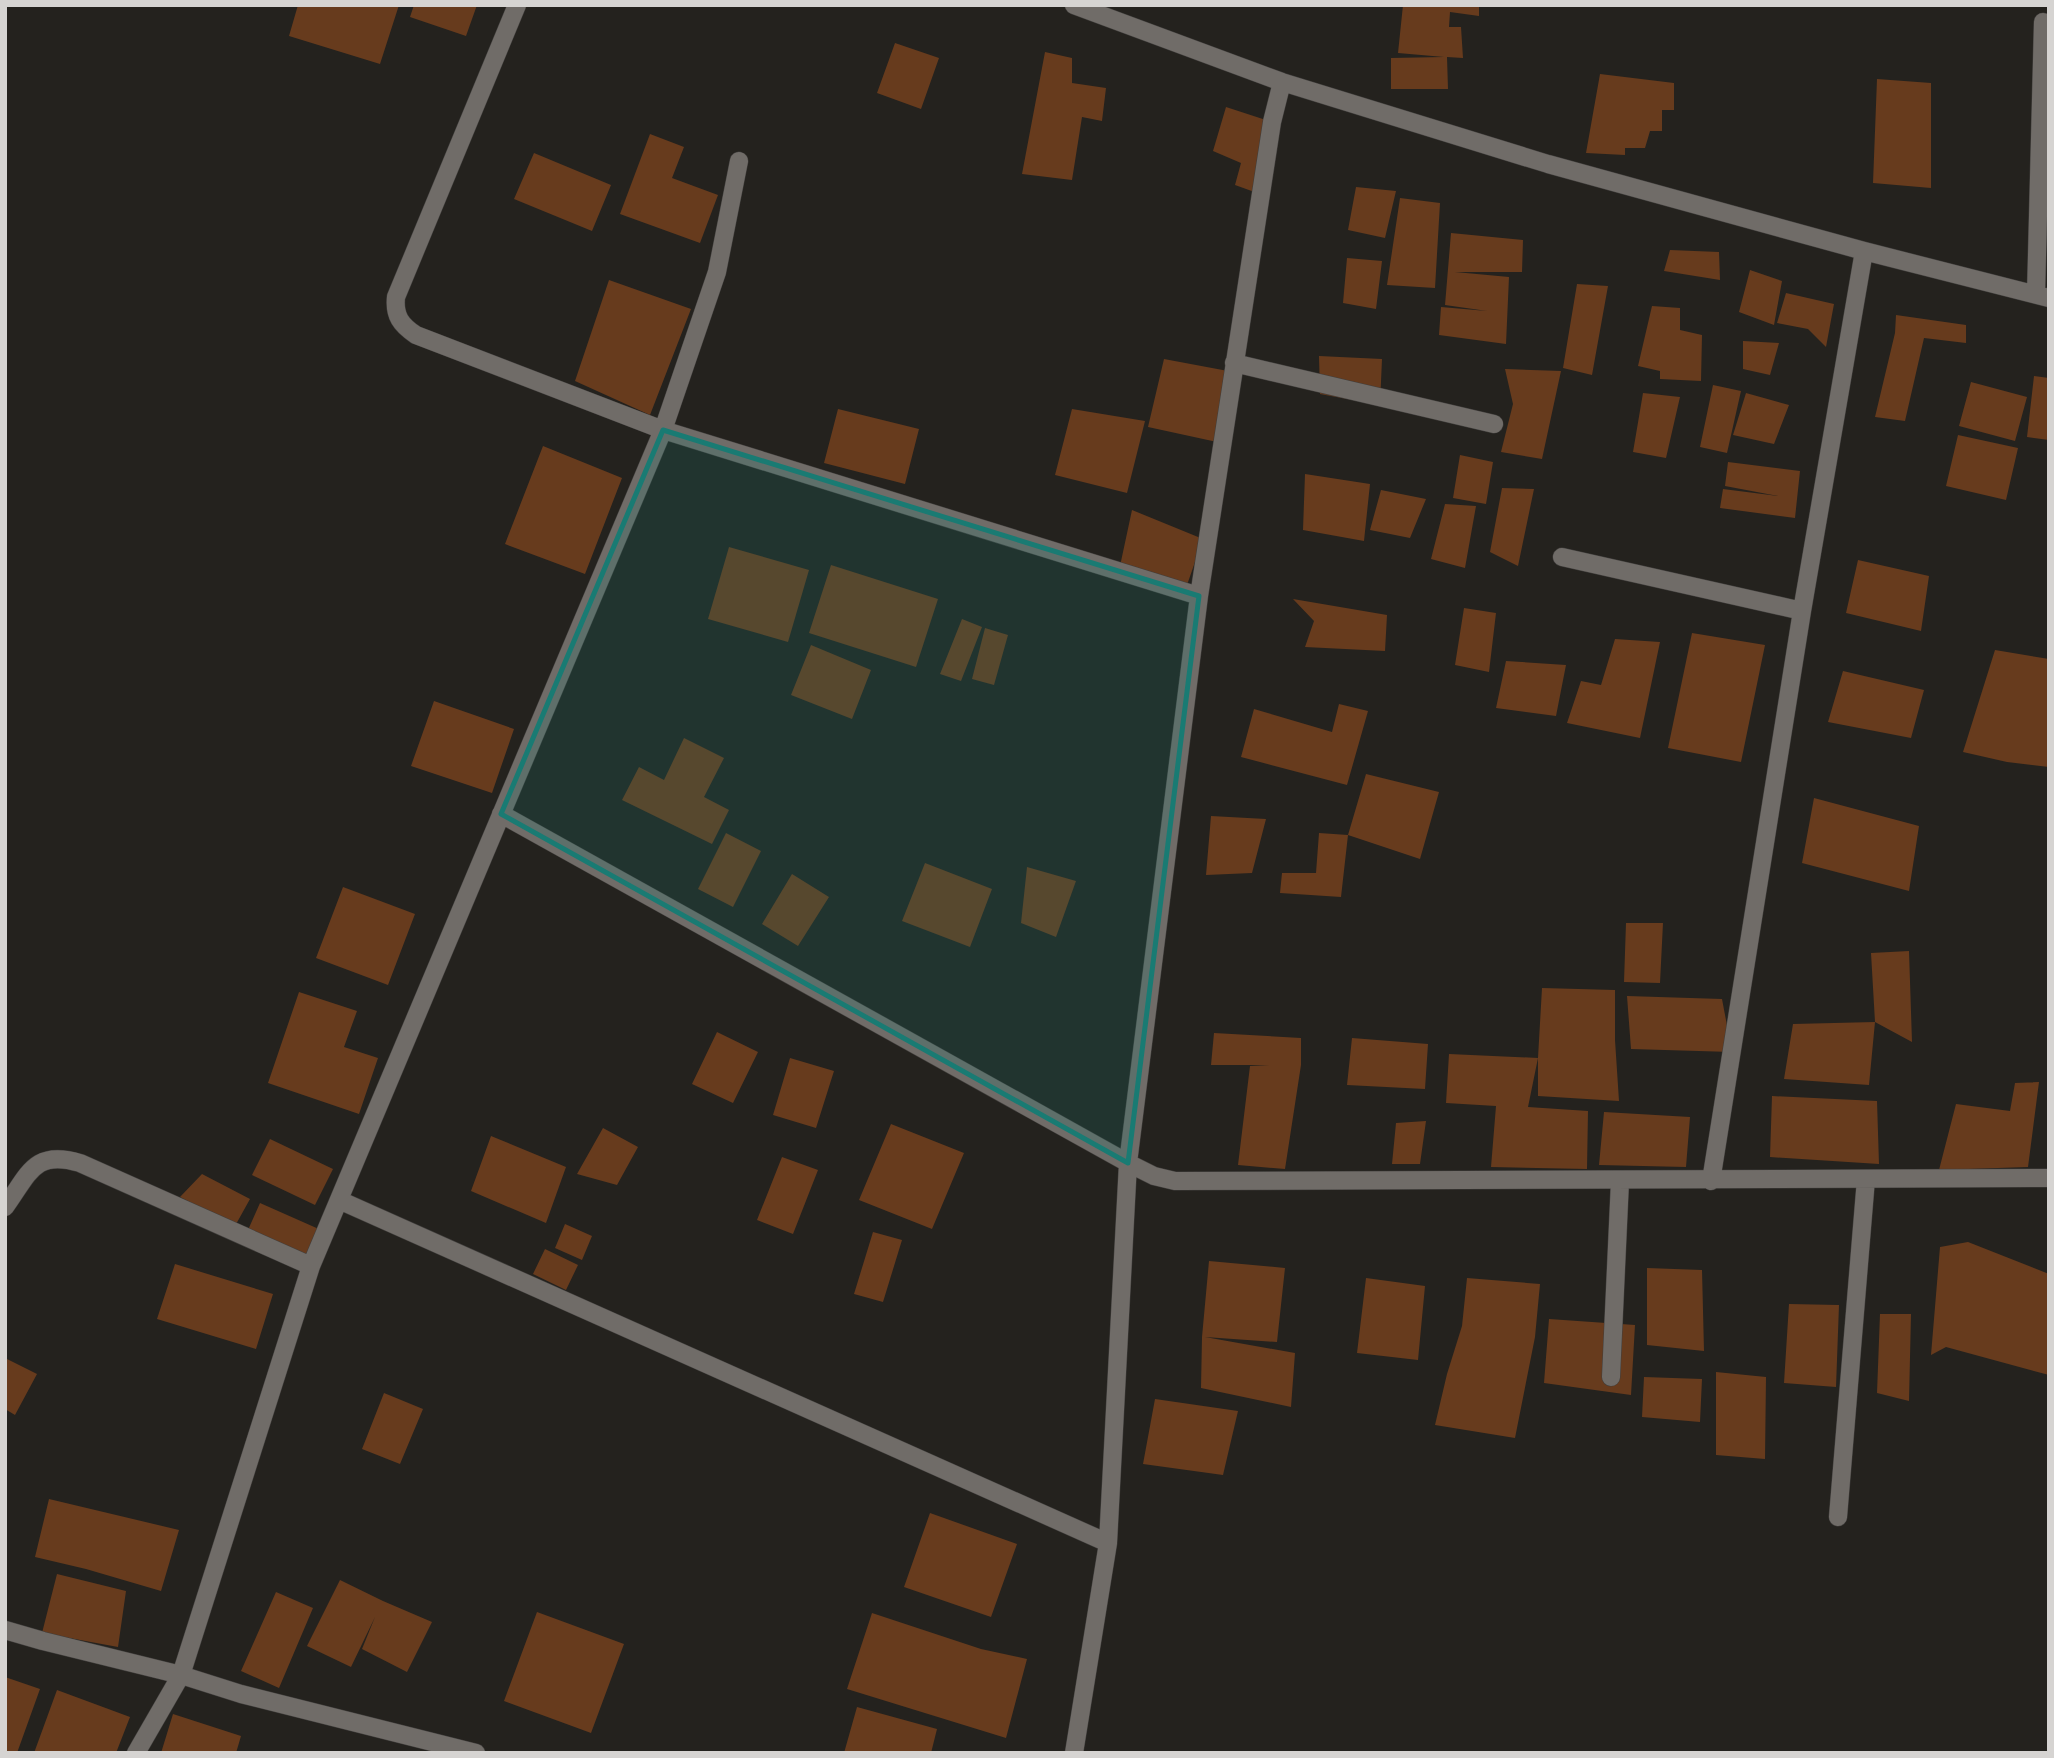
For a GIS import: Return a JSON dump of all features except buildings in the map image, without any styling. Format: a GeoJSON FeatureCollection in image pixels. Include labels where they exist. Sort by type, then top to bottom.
{"type":"FeatureCollection","features":[{"type":"Feature","properties":{"kind":"street"},"geometry":{"type":"LineString","coordinates":[[517,5],[396,297],[395,309],[399,321],[416,335],[663,430],[1199,596]]}},
{"type":"Feature","properties":{"kind":"street"},"geometry":{"type":"LineString","coordinates":[[1074,5],[1282,82],[1548,164],[1864,251],[2042,296],[2043,22]]}},
{"type":"Feature","properties":{"kind":"street"},"geometry":{"type":"LineString","coordinates":[[1074,1753],[1108,1543],[1128,1163],[1199,596],[1272,122],[1282,82]]}},
{"type":"Feature","properties":{"kind":"street"},"geometry":{"type":"LineString","coordinates":[[136,1753],[181,1675],[311,1266],[663,430],[717,272],[739,161]]}},
{"type":"Feature","properties":{"kind":"street"},"geometry":{"type":"LineString","coordinates":[[1712,1181],[1802,611],[1864,251]]}},
{"type":"Feature","properties":{"kind":"street"},"geometry":{"type":"LineString","coordinates":[[1234,363],[1494,424]]}},
{"type":"Feature","properties":{"kind":"street"},"geometry":{"type":"LineString","coordinates":[[1562,557],[1802,611]]}},
{"type":"Feature","properties":{"kind":"street"},"geometry":{"type":"LineString","coordinates":[[501,814],[1128,1163],[1154,1176],[1175,1181],[2049,1178]]}},
{"type":"Feature","properties":{"kind":"street"},"geometry":{"type":"LineString","coordinates":[[5,1207],[36,1164],[50,1158],[65,1158],[311,1266]]}},
{"type":"Feature","properties":{"kind":"street"},"geometry":{"type":"LineString","coordinates":[[1838,1517],[1866,1179]]}},
{"type":"Feature","properties":{"kind":"street"},"geometry":{"type":"LineString","coordinates":[[1611,1377],[1620,1181]]}},
{"type":"Feature","properties":{"kind":"street"},"geometry":{"type":"LineString","coordinates":[[339,1200],[1108,1543]]}},
{"type":"Feature","properties":{"kind":"street"},"geometry":{"type":"LineString","coordinates":[[5,1630],[181,1675],[241,1695],[476,1753]]}},
{"type":"Feature","properties":{"kind":"highlighted area"},"geometry":{"type":"Polygon","coordinates":[[[663,430],[1199,596],[1128,1163],[501,814],[663,430]]]}}]}
